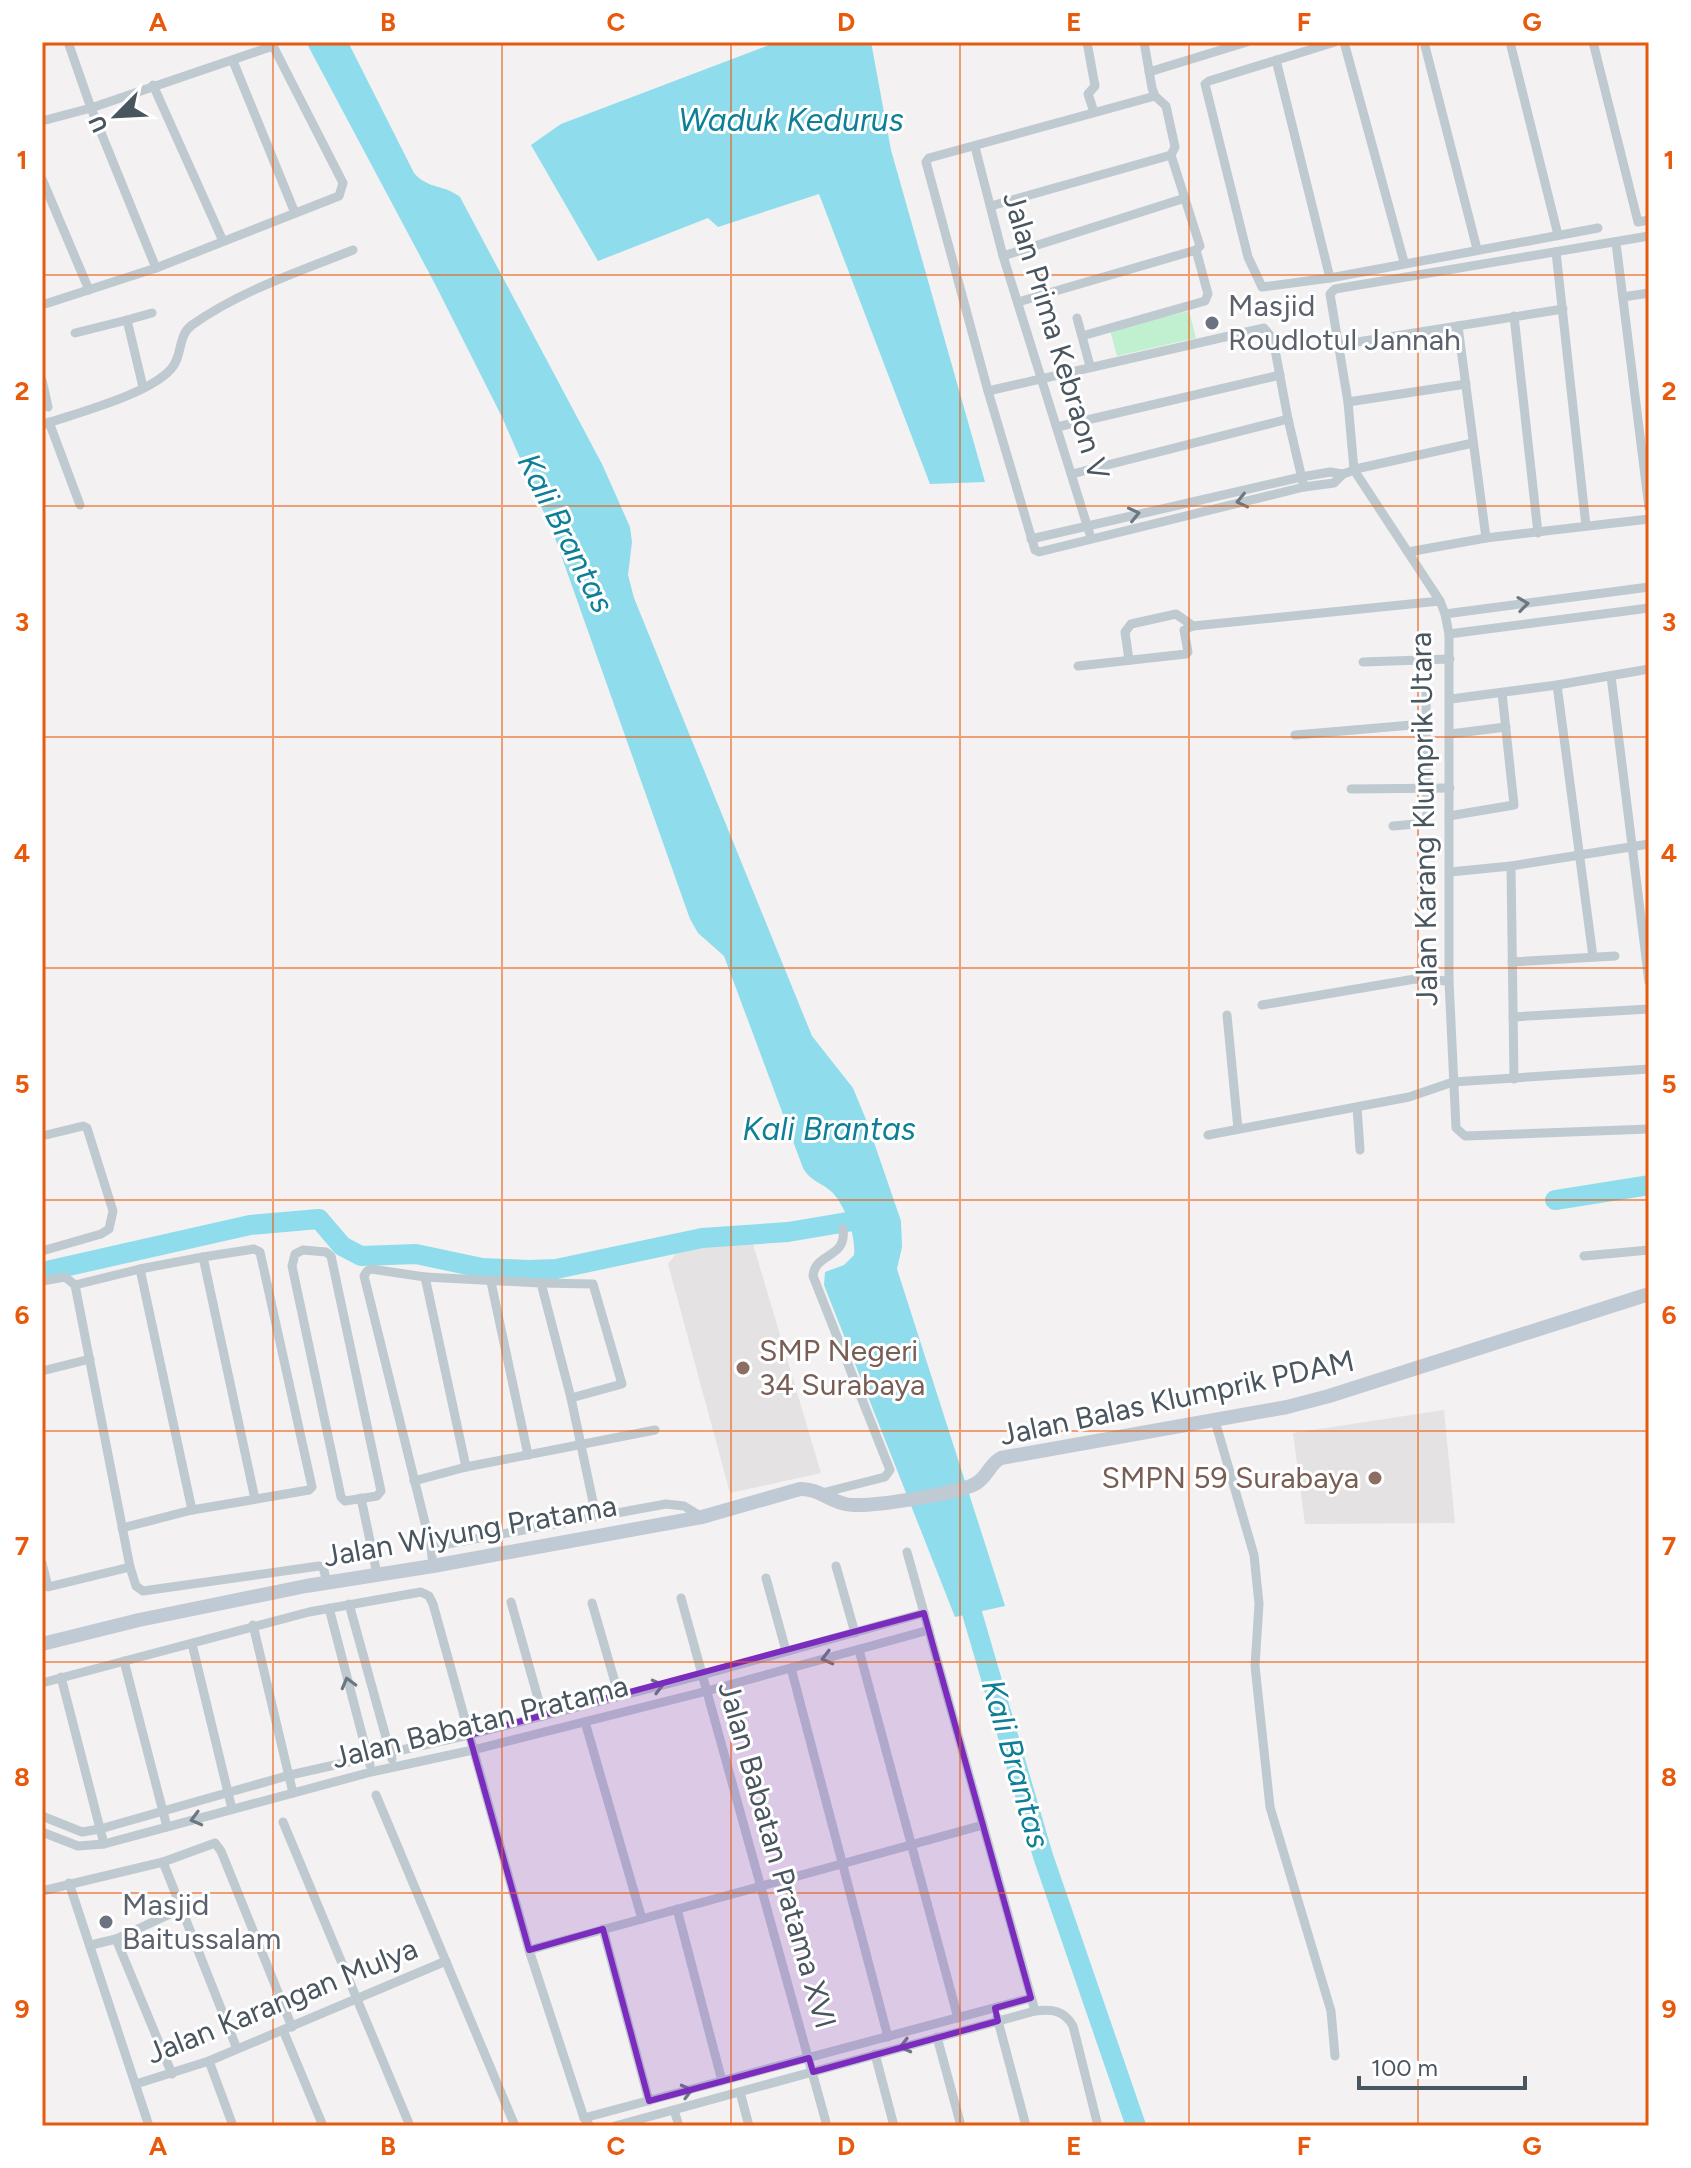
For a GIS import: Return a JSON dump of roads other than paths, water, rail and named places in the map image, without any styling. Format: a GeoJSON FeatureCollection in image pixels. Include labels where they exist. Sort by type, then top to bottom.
{"type":"FeatureCollection","features":[{"type":"Feature","properties":{"kind":"street"},"geometry":{"type":"LineString","coordinates":[[68,42],[91,108],[156,268]]}},
{"type":"Feature","properties":{"kind":"street"},"geometry":{"type":"LineString","coordinates":[[1087,42],[1095,86],[1089,92],[1092,104]]}},
{"type":"Feature","properties":{"kind":"street"},"geometry":{"type":"LineString","coordinates":[[1018,302],[1196,250],[1200,246],[1171,155],[1175,147],[1166,106],[1151,84],[1144,42]]}},
{"type":"Feature","properties":{"kind":"street"},"geometry":{"type":"LineString","coordinates":[[1247,42],[1151,84],[975,147],[929,158],[926,169],[1035,550],[1039,552],[1303,482]]}},
{"type":"Feature","properties":{"kind":"street"},"geometry":{"type":"LineString","coordinates":[[1335,42],[1209,81],[1205,86],[1248,257],[1258,283],[1265,288],[1598,228]]}},
{"type":"Feature","properties":{"kind":"street"},"geometry":{"type":"LineString","coordinates":[[1344,42],[1404,262]]}},
{"type":"Feature","properties":{"kind":"street"},"geometry":{"type":"LineString","coordinates":[[1424,42],[1477,249]]}},
{"type":"Feature","properties":{"kind":"street"},"geometry":{"type":"LineString","coordinates":[[1510,42],[1558,235]]}},
{"type":"Feature","properties":{"kind":"street"},"geometry":{"type":"LineString","coordinates":[[1593,42],[1638,222],[1649,220]]}},
{"type":"Feature","properties":{"kind":"street"},"geometry":{"type":"LineString","coordinates":[[42,121],[233,61],[272,44],[343,188],[335,199],[156,268],[42,305]]}},
{"type":"Feature","properties":{"kind":"street"},"geometry":{"type":"LineString","coordinates":[[1276,60],[1330,278]]}},
{"type":"Feature","properties":{"kind":"street"},"geometry":{"type":"LineString","coordinates":[[233,61],[295,213]]}},
{"type":"Feature","properties":{"kind":"street"},"geometry":{"type":"LineString","coordinates":[[153,85],[223,241]]}},
{"type":"Feature","properties":{"kind":"street","name":"Jalan Prima Kebraon V"},"geometry":{"type":"LineString","coordinates":[[975,147],[1003,256],[1091,538]]}},
{"type":"Feature","properties":{"kind":"street"},"geometry":{"type":"LineString","coordinates":[[991,206],[1171,155]]}},
{"type":"Feature","properties":{"kind":"street"},"geometry":{"type":"LineString","coordinates":[[42,179],[89,290]]}},
{"type":"Feature","properties":{"kind":"street"},"geometry":{"type":"LineString","coordinates":[[1003,256],[1185,198]]}},
{"type":"Feature","properties":{"kind":"street"},"geometry":{"type":"LineString","coordinates":[[1586,526],[1556,252],[1649,236]]}},
{"type":"Feature","properties":{"kind":"street"},"geometry":{"type":"LineString","coordinates":[[1616,243],[1649,508]]}},
{"type":"Feature","properties":{"kind":"street"},"geometry":{"type":"LineString","coordinates":[[80,505],[45,424],[143,387],[172,369],[183,335],[205,316],[246,293],[353,250]]}},
{"type":"Feature","properties":{"kind":"street"},"geometry":{"type":"LineString","coordinates":[[1082,336],[1205,301],[1208,294],[1196,250]]}},
{"type":"Feature","properties":{"kind":"street","name":"Jalan Karang Klumprik Utara"},"geometry":{"type":"LineString","coordinates":[[1556,252],[1335,289],[1330,294],[1348,402],[1354,470],[1445,614],[1449,634],[1451,699],[1446,788],[1450,872],[1445,981],[1456,1128],[1465,1136],[1649,1129]]}},
{"type":"Feature","properties":{"kind":"street"},"geometry":{"type":"LineString","coordinates":[[1623,297],[1649,293]]}},
{"type":"Feature","properties":{"kind":"street"},"geometry":{"type":"LineString","coordinates":[[1339,345],[1563,309]]}},
{"type":"Feature","properties":{"kind":"street"},"geometry":{"type":"LineString","coordinates":[[75,333],[152,313]]}},
{"type":"Feature","properties":{"kind":"street"},"geometry":{"type":"LineString","coordinates":[[1514,316],[1538,533]]}},
{"type":"Feature","properties":{"kind":"street"},"geometry":{"type":"LineString","coordinates":[[1077,318],[1090,366]]}},
{"type":"Feature","properties":{"kind":"street"},"geometry":{"type":"LineString","coordinates":[[127,320],[143,387]]}},
{"type":"Feature","properties":{"kind":"street"},"geometry":{"type":"LineString","coordinates":[[1458,326],[1486,538]]}},
{"type":"Feature","properties":{"kind":"street"},"geometry":{"type":"LineString","coordinates":[[988,391],[1264,328],[1273,339],[1303,482]]}},
{"type":"Feature","properties":{"kind":"street"},"geometry":{"type":"LineString","coordinates":[[1057,427],[1280,375]]}},
{"type":"Feature","properties":{"kind":"street"},"geometry":{"type":"LineString","coordinates":[[42,380],[48,407]]}},
{"type":"Feature","properties":{"kind":"street"},"geometry":{"type":"LineString","coordinates":[[1348,402],[1466,384]]}},
{"type":"Feature","properties":{"kind":"street"},"geometry":{"type":"LineString","coordinates":[[1072,474],[1288,419]]}},
{"type":"Feature","properties":{"kind":"street"},"geometry":{"type":"LineString","coordinates":[[1031,539],[1303,482],[1334,483],[1343,474],[1354,470],[1473,443]]}},
{"type":"Feature","properties":{"kind":"street"},"geometry":{"type":"LineString","coordinates":[[1408,552],[1486,538],[1649,519]]}},
{"type":"Feature","properties":{"kind":"street"},"geometry":{"type":"LineString","coordinates":[[1445,614],[1649,587]]}},
{"type":"Feature","properties":{"kind":"street"},"geometry":{"type":"LineString","coordinates":[[1078,666],[1187,654],[1184,630],[1193,626],[1435,601]]}},
{"type":"Feature","properties":{"kind":"street"},"geometry":{"type":"LineString","coordinates":[[1449,634],[1649,608]]}},
{"type":"Feature","properties":{"kind":"street"},"geometry":{"type":"LineString","coordinates":[[1129,660],[1125,632],[1131,624],[1176,614],[1193,626]]}},
{"type":"Feature","properties":{"kind":"street"},"geometry":{"type":"LineString","coordinates":[[1363,662],[1450,659]]}},
{"type":"Feature","properties":{"kind":"street"},"geometry":{"type":"LineString","coordinates":[[1451,699],[1649,669]]}},
{"type":"Feature","properties":{"kind":"street"},"geometry":{"type":"LineString","coordinates":[[1611,676],[1649,982]]}},
{"type":"Feature","properties":{"kind":"street"},"geometry":{"type":"LineString","coordinates":[[1557,685],[1593,957]]}},
{"type":"Feature","properties":{"kind":"street"},"geometry":{"type":"LineString","coordinates":[[1393,826],[1426,825],[1429,787],[1424,724],[1426,693]]}},
{"type":"Feature","properties":{"kind":"street"},"geometry":{"type":"LineString","coordinates":[[1449,816],[1514,805],[1502,693]]}},
{"type":"Feature","properties":{"kind":"street"},"geometry":{"type":"LineString","coordinates":[[1295,735],[1424,724]]}},
{"type":"Feature","properties":{"kind":"street"},"geometry":{"type":"LineString","coordinates":[[1450,734],[1506,727]]}},
{"type":"Feature","properties":{"kind":"street"},"geometry":{"type":"LineString","coordinates":[[1351,789],[1446,788]]}},
{"type":"Feature","properties":{"kind":"street"},"geometry":{"type":"LineString","coordinates":[[1450,872],[1511,866],[1649,844]]}},
{"type":"Feature","properties":{"kind":"street"},"geometry":{"type":"LineString","coordinates":[[1511,866],[1514,1079]]}},
{"type":"Feature","properties":{"kind":"street"},"geometry":{"type":"LineString","coordinates":[[1512,962],[1615,956]]}},
{"type":"Feature","properties":{"kind":"street"},"geometry":{"type":"LineString","coordinates":[[1262,1005],[1415,979],[1445,981]]}},
{"type":"Feature","properties":{"kind":"street"},"geometry":{"type":"LineString","coordinates":[[1513,1017],[1649,1009]]}},
{"type":"Feature","properties":{"kind":"street"},"geometry":{"type":"LineString","coordinates":[[1227,1015],[1238,1129]]}},
{"type":"Feature","properties":{"kind":"street"},"geometry":{"type":"LineString","coordinates":[[1208,1135],[1357,1107],[1453,1082],[1649,1069]]}},
{"type":"Feature","properties":{"kind":"street"},"geometry":{"type":"LineString","coordinates":[[1357,1107],[1360,1150]]}},
{"type":"Feature","properties":{"kind":"street"},"geometry":{"type":"LineString","coordinates":[[42,1136],[83,1126],[87,1128],[113,1211],[109,1229],[101,1234],[42,1251]]}},
{"type":"Feature","properties":{"kind":"street"},"geometry":{"type":"LineString","coordinates":[[820,1493],[885,1477],[890,1470],[813,1276],[816,1265],[841,1246],[843,1229]]}},
{"type":"Feature","properties":{"kind":"street"},"geometry":{"type":"LineString","coordinates":[[75,1285],[203,1257],[254,1249],[260,1252],[313,1482],[309,1490],[192,1510],[122,1528]]}},
{"type":"Feature","properties":{"kind":"street"},"geometry":{"type":"LineString","coordinates":[[1584,1256],[1649,1250]]}},
{"type":"Feature","properties":{"kind":"street"},"geometry":{"type":"LineString","coordinates":[[298,1252],[326,1252],[332,1260],[381,1491],[377,1496],[361,1498],[345,1501],[341,1497],[292,1266],[298,1252]]}},
{"type":"Feature","properties":{"kind":"street"},"geometry":{"type":"LineString","coordinates":[[203,1257],[255,1499]]}},
{"type":"Feature","properties":{"kind":"street"},"geometry":{"type":"LineString","coordinates":[[140,1269],[192,1510]]}},
{"type":"Feature","properties":{"kind":"street"},"geometry":{"type":"LineString","coordinates":[[433,1566],[431,1547],[364,1276],[367,1271],[491,1282],[593,1284],[622,1384],[571,1398]]}},
{"type":"Feature","properties":{"kind":"street"},"geometry":{"type":"LineString","coordinates":[[42,1281],[60,1277],[68,1278],[75,1285],[136,1586],[143,1591],[319,1566],[327,1582]]}},
{"type":"Feature","properties":{"kind":"street"},"geometry":{"type":"LineString","coordinates":[[425,1277],[466,1467]]}},
{"type":"Feature","properties":{"kind":"street"},"geometry":{"type":"LineString","coordinates":[[491,1282],[528,1455]]}},
{"type":"Feature","properties":{"kind":"street"},"geometry":{"type":"LineString","coordinates":[[541,1283],[571,1398],[596,1516]]}},
{"type":"Feature","properties":{"kind":"street","name":"Jalan Balas Klumprik PDAM"},"geometry":{"type":"LineString","coordinates":[[905,1500],[974,1485],[1001,1458],[1215,1421],[1329,1396],[1649,1294]]}},
{"type":"Feature","properties":{"kind":"street"},"geometry":{"type":"LineString","coordinates":[[42,1371],[90,1359]]}},
{"type":"Feature","properties":{"kind":"street"},"geometry":{"type":"LineString","coordinates":[[1215,1421],[1254,1555],[1259,1604],[1255,1666],[1270,1807],[1331,2011],[1335,2056]]}},
{"type":"Feature","properties":{"kind":"street"},"geometry":{"type":"LineString","coordinates":[[414,1481],[466,1467],[655,1430]]}},
{"type":"Feature","properties":{"kind":"street","name":"Jalan Wiyung Pratama"},"geometry":{"type":"LineString","coordinates":[[42,1644],[139,1620],[327,1582],[702,1517],[800,1489],[820,1493],[849,1505],[905,1500]]}},
{"type":"Feature","properties":{"kind":"street"},"geometry":{"type":"LineString","coordinates":[[361,1498],[377,1574]]}},
{"type":"Feature","properties":{"kind":"street"},"geometry":{"type":"LineString","coordinates":[[431,1547],[666,1504],[684,1506],[702,1517]]}},
{"type":"Feature","properties":{"kind":"street"},"geometry":{"type":"LineString","coordinates":[[907,1552],[1035,2011]]}},
{"type":"Feature","properties":{"kind":"street"},"geometry":{"type":"LineString","coordinates":[[42,1563],[48,1587],[130,1567]]}},
{"type":"Feature","properties":{"kind":"street"},"geometry":{"type":"LineString","coordinates":[[836,1566],[855,1633]]}},
{"type":"Feature","properties":{"kind":"street"},"geometry":{"type":"LineString","coordinates":[[766,1578],[786,1651]]}},
{"type":"Feature","properties":{"kind":"street","name":"Jalan Wiyung Pratama"},"geometry":{"type":"LineString","coordinates":[[42,1683],[253,1625],[421,1592],[429,1596],[433,1604],[469,1735]]}},
{"type":"Feature","properties":{"kind":"street","name":"Jalan Babatan Pratama XVI"},"geometry":{"type":"LineString","coordinates":[[681,1598],[827,2126]]}},
{"type":"Feature","properties":{"kind":"street"},"geometry":{"type":"LineString","coordinates":[[511,1602],[543,1716]]}},
{"type":"Feature","properties":{"kind":"street"},"geometry":{"type":"LineString","coordinates":[[592,1603],[619,1696]]}},
{"type":"Feature","properties":{"kind":"street"},"geometry":{"type":"LineString","coordinates":[[349,1604],[394,1767]]}},
{"type":"Feature","properties":{"kind":"street"},"geometry":{"type":"LineString","coordinates":[[329,1608],[371,1772]]}},
{"type":"Feature","properties":{"kind":"street","name":"Jalan Babatan Pratama"},"geometry":{"type":"LineString","coordinates":[[42,1816],[82,1832],[100,1829],[290,1775],[469,1735],[924,1613]]}},
{"type":"Feature","properties":{"kind":"street"},"geometry":{"type":"LineString","coordinates":[[253,1625],[293,1793]]}},
{"type":"Feature","properties":{"kind":"street","name":"Jalan Babatan Pratama"},"geometry":{"type":"LineString","coordinates":[[42,1832],[78,1846],[104,1844],[371,1772],[473,1750],[707,1691],[929,1630]]}},
{"type":"Feature","properties":{"kind":"street"},"geometry":{"type":"LineString","coordinates":[[192,1644],[232,1809]]}},
{"type":"Feature","properties":{"kind":"street"},"geometry":{"type":"LineString","coordinates":[[859,1650],[958,2018]]}},
{"type":"Feature","properties":{"kind":"street"},"geometry":{"type":"LineString","coordinates":[[124,1661],[167,1827]]}},
{"type":"Feature","properties":{"kind":"street"},"geometry":{"type":"LineString","coordinates":[[791,1668],[888,2037]]}},
{"type":"Feature","properties":{"kind":"street"},"geometry":{"type":"LineString","coordinates":[[61,1677],[104,1844]]}},
{"type":"Feature","properties":{"kind":"street"},"geometry":{"type":"LineString","coordinates":[[585,1722],[642,1919]]}},
{"type":"Feature","properties":{"kind":"street"},"geometry":{"type":"LineString","coordinates":[[469,1735],[529,1950],[587,2122],[649,2101],[1031,1998]]}},
{"type":"Feature","properties":{"kind":"street"},"geometry":{"type":"LineString","coordinates":[[376,1795],[515,2126]]}},
{"type":"Feature","properties":{"kind":"street"},"geometry":{"type":"LineString","coordinates":[[283,1822],[410,2126]]}},
{"type":"Feature","properties":{"kind":"street"},"geometry":{"type":"LineString","coordinates":[[529,1950],[983,1825]]}},
{"type":"Feature","properties":{"kind":"street"},"geometry":{"type":"LineString","coordinates":[[42,1891],[163,1862],[213,1843],[221,1851],[323,2126]]}},
{"type":"Feature","properties":{"kind":"street"},"geometry":{"type":"LineString","coordinates":[[163,1862],[237,2049]]}},
{"type":"Feature","properties":{"kind":"street"},"geometry":{"type":"LineString","coordinates":[[69,1883],[149,2126]]}},
{"type":"Feature","properties":{"kind":"street"},"geometry":{"type":"LineString","coordinates":[[91,1945],[116,1939],[181,1909]]}},
{"type":"Feature","properties":{"kind":"street"},"geometry":{"type":"LineString","coordinates":[[677,1909],[722,2081]]}},
{"type":"Feature","properties":{"kind":"street"},"geometry":{"type":"LineString","coordinates":[[603,1929],[649,2101]]}},
{"type":"Feature","properties":{"kind":"street"},"geometry":{"type":"LineString","coordinates":[[116,1939],[172,2074]]}},
{"type":"Feature","properties":{"kind":"street","name":"Jalan Karangan Mulya"},"geometry":{"type":"LineString","coordinates":[[136,2084],[209,2061],[446,1961]]}},
{"type":"Feature","properties":{"kind":"street"},"geometry":{"type":"LineString","coordinates":[[995,2008],[1026,2126]]}},
{"type":"Feature","properties":{"kind":"street"},"geometry":{"type":"LineString","coordinates":[[615,2126],[937,2037],[1035,2011],[1051,2010],[1068,2017],[1076,2036],[1098,2126]]}},
{"type":"Feature","properties":{"kind":"street"},"geometry":{"type":"LineString","coordinates":[[937,2037],[961,2126]]}},
{"type":"Feature","properties":{"kind":"street"},"geometry":{"type":"LineString","coordinates":[[875,2054],[894,2126]]}},
{"type":"Feature","properties":{"kind":"street"},"geometry":{"type":"LineString","coordinates":[[209,2061],[233,2126]]}},
{"type":"Feature","properties":{"kind":"street"},"geometry":{"type":"LineString","coordinates":[[740,2092],[749,2126]]}},
{"type":"Feature","properties":{"kind":"street"},"geometry":{"type":"LineString","coordinates":[[674,2110],[679,2126]]}},
{"type":"Feature","properties":{"kind":"water","name":"Kali Brantas"},"geometry":{"type":"Polygon","coordinates":[[[306,42],[348,42],[414,173],[425,182],[460,197],[602,464],[630,527],[632,542],[628,575],[634,598],[812,1036],[853,1088],[867,1122],[901,1221],[902,1247],[897,1269],[1005,1606],[955,1617],[824,1285],[825,1272],[844,1265],[854,1255],[852,1231],[846,1214],[833,1193],[803,1168],[724,956],[698,933],[690,919],[555,538],[502,417],[306,42]]]}},
{"type":"Feature","properties":{"kind":"water","name":"Waduk Kedurus"},"geometry":{"type":"Polygon","coordinates":[[[777,42],[871,42],[891,150],[985,482],[930,484],[819,194],[718,227],[708,218],[598,261],[531,145],[561,124],[777,42]]]}},
{"type":"Feature","properties":{"kind":"waterway"},"geometry":{"type":"LineString","coordinates":[[1555,1200],[1649,1185]]}},
{"type":"Feature","properties":{"kind":"waterway"},"geometry":{"type":"LineString","coordinates":[[42,1272],[250,1225],[319,1219],[342,1246],[361,1256],[416,1254],[482,1268],[529,1270],[556,1269],[702,1238],[788,1232],[865,1219]]}},
{"type":"Feature","properties":{"kind":"waterway","name":"Kali Brantas"},"geometry":{"type":"LineString","coordinates":[[965,1589],[1043,1856],[1136,2126]]}},
{"type":"Feature","properties":{"kind":"place","name":"Masjid Roudlotul Jannah"},"geometry":{"type":"Point","coordinates":[1212,323]}},
{"type":"Feature","properties":{"kind":"place","name":"SMP Negeri 34 Surabaya"},"geometry":{"type":"Point","coordinates":[743,1368]}},
{"type":"Feature","properties":{"kind":"place","name":"SMPN 59 Surabaya"},"geometry":{"type":"Point","coordinates":[1375,1478]}},
{"type":"Feature","properties":{"kind":"place","name":"Masjid Baitussalam"},"geometry":{"type":"Point","coordinates":[106,1922]}}]}
